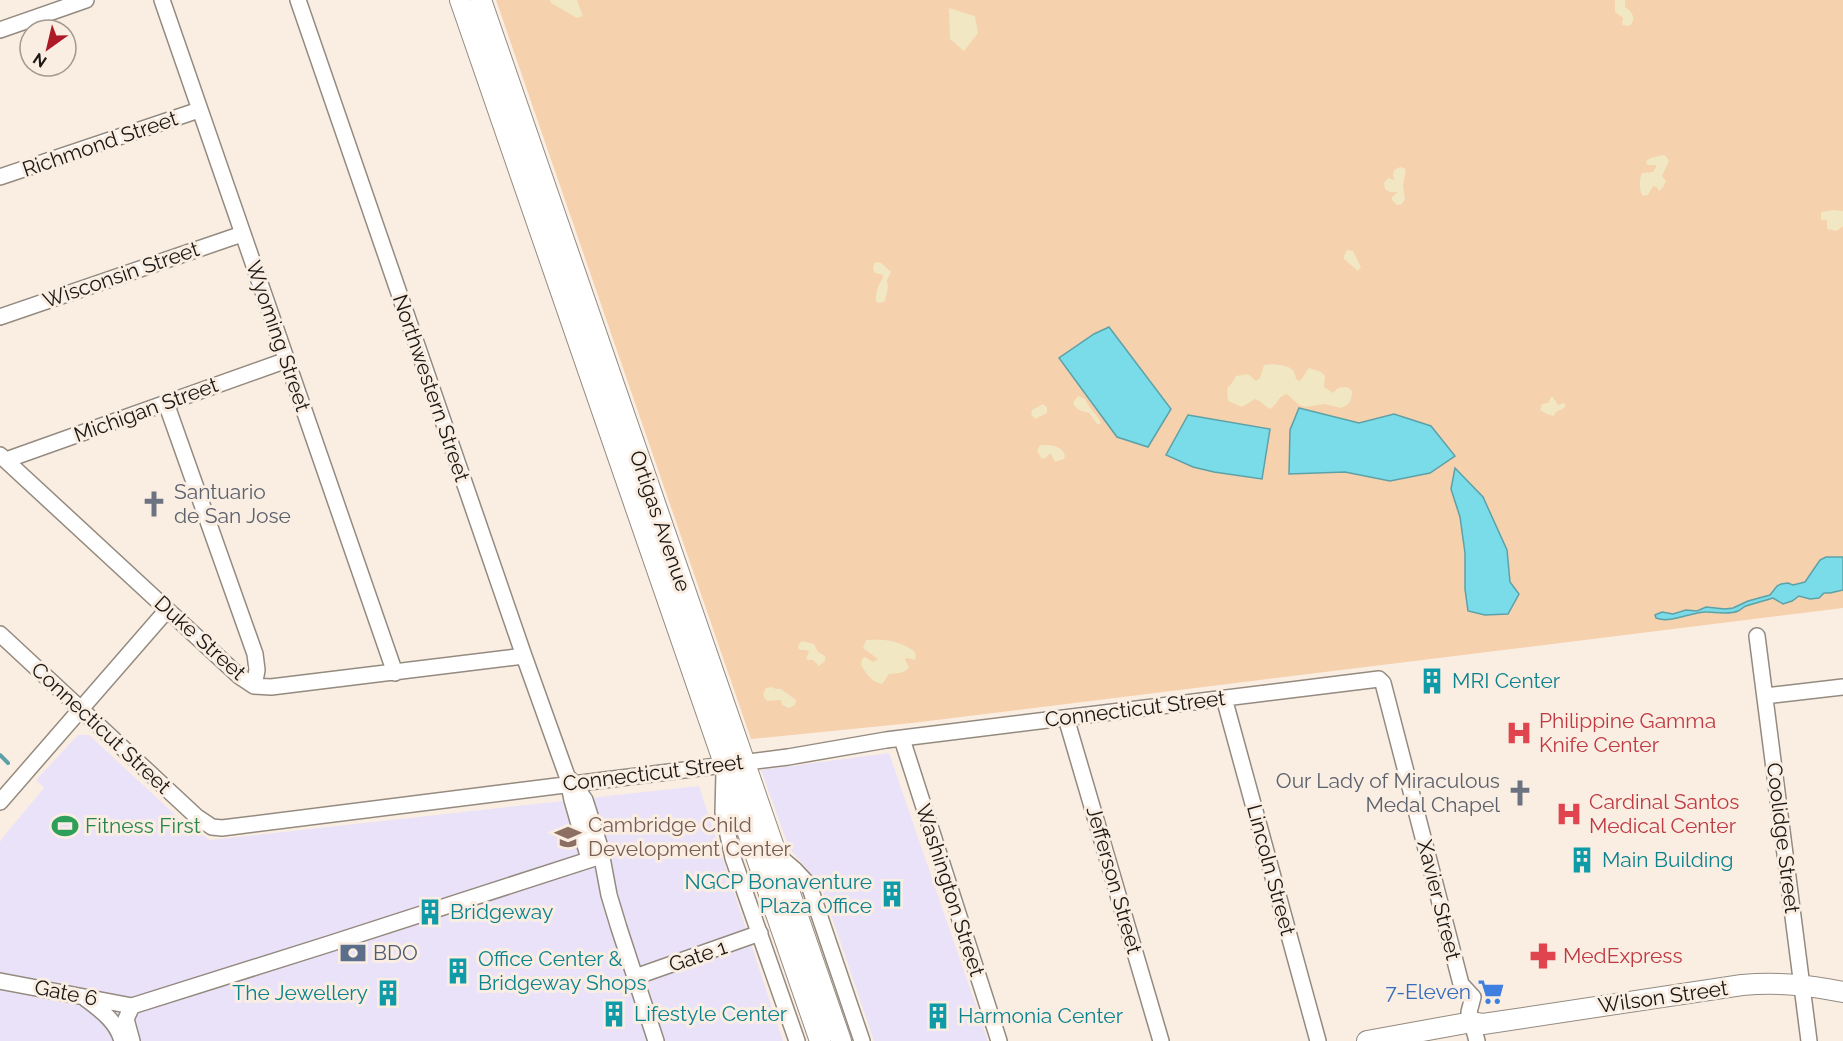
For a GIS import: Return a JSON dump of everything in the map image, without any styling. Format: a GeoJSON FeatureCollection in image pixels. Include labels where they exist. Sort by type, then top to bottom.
{"type":"FeatureCollection","features":[{"type":"Feature","properties":{"kind":"main road","name":"Ortigas Avenue"},"geometry":{"type":"LineString","coordinates":[[460,0],[734,763],[776,854],[841,1041]]}},
{"type":"Feature","properties":{"kind":"main road","name":"Ortigas Avenue"},"geometry":{"type":"LineString","coordinates":[[481,0],[734,763],[820,1041]]}},
{"type":"Feature","properties":{"kind":"main road","name":"Wilson Street"},"geometry":{"type":"LineString","coordinates":[[1367,1041],[1742,985],[1773,983],[1843,992]]}},
{"type":"Feature","properties":{"kind":"main road","name":"Wilson Street"},"geometry":{"type":"LineString","coordinates":[[1415,1041],[1475,1026]]}},
{"type":"Feature","properties":{"kind":"street"},"geometry":{"type":"LineString","coordinates":[[0,30],[86,0]]}},
{"type":"Feature","properties":{"kind":"street","name":"Wyoming Street"},"geometry":{"type":"LineString","coordinates":[[162,0],[395,673]]}},
{"type":"Feature","properties":{"kind":"street","name":"Northwestern Street"},"geometry":{"type":"LineString","coordinates":[[298,0],[524,656],[609,895],[656,1041]]}},
{"type":"Feature","properties":{"kind":"street","name":"Richmond Street"},"geometry":{"type":"LineString","coordinates":[[0,177],[200,110]]}},
{"type":"Feature","properties":{"kind":"street","name":"Wisconsin Street"},"geometry":{"type":"LineString","coordinates":[[0,317],[242,234]]}},
{"type":"Feature","properties":{"kind":"street","name":"Michigan Street"},"geometry":{"type":"LineString","coordinates":[[3,458],[166,404],[287,360]]}},
{"type":"Feature","properties":{"kind":"street"},"geometry":{"type":"LineString","coordinates":[[166,404],[255,654],[257,670],[254,686]]}},
{"type":"Feature","properties":{"kind":"street","name":"Duke Street"},"geometry":{"type":"LineString","coordinates":[[3,458],[239,676],[254,686],[271,687],[524,656]]}},
{"type":"Feature","properties":{"kind":"street"},"geometry":{"type":"LineString","coordinates":[[0,801],[167,610]]}},
{"type":"Feature","properties":{"kind":"street","name":"Connecticut Street"},"geometry":{"type":"LineString","coordinates":[[0,634],[197,817],[212,827],[222,828],[569,781],[788,757],[902,739],[1379,679]]}},
{"type":"Feature","properties":{"kind":"street","name":"Coolidge Street"},"geometry":{"type":"LineString","coordinates":[[1757,636],[1809,1041]]}},
{"type":"Feature","properties":{"kind":"street","name":"Xavier Street"},"geometry":{"type":"LineString","coordinates":[[1379,679],[1383,683],[1461,984],[1473,997],[1475,1026]]}},
{"type":"Feature","properties":{"kind":"street"},"geometry":{"type":"LineString","coordinates":[[1765,696],[1843,687]]}},
{"type":"Feature","properties":{"kind":"street","name":"Lincoln Street"},"geometry":{"type":"LineString","coordinates":[[1224,699],[1318,1041]]}},
{"type":"Feature","properties":{"kind":"street","name":"Jefferson Street"},"geometry":{"type":"LineString","coordinates":[[1066,718],[1161,1041]]}},
{"type":"Feature","properties":{"kind":"street","name":"Washington Street"},"geometry":{"type":"LineString","coordinates":[[902,739],[999,1041]]}},
{"type":"Feature","properties":{"kind":"street"},"geometry":{"type":"LineString","coordinates":[[734,763],[723,812],[733,858],[797,1041]]}},
{"type":"Feature","properties":{"kind":"street"},"geometry":{"type":"LineString","coordinates":[[776,854],[809,885],[862,1041]]}},
{"type":"Feature","properties":{"kind":"street"},"geometry":{"type":"LineString","coordinates":[[132,1041],[126,1019],[132,1006],[595,857]]}},
{"type":"Feature","properties":{"kind":"street","name":"Gate 1"},"geometry":{"type":"LineString","coordinates":[[634,977],[760,933]]}},
{"type":"Feature","properties":{"kind":"street","name":"Gate 6"},"geometry":{"type":"LineString","coordinates":[[0,981],[132,1006]]}},
{"type":"Feature","properties":{"kind":"street"},"geometry":{"type":"LineString","coordinates":[[81,996],[105,1013],[116,1027],[122,1041]]}},
{"type":"Feature","properties":{"kind":"shaded area"},"geometry":{"type":"Polygon","coordinates":[[[496,0],[1843,0],[1843,608],[912,723],[751,739],[496,0]]]}},
{"type":"Feature","properties":{"kind":"shaded area"},"geometry":{"type":"Polygon","coordinates":[[[78,735],[89,735],[183,822],[210,840],[699,786],[783,1041],[0,1041],[0,842],[44,788],[36,780],[78,735]]]}},
{"type":"Feature","properties":{"kind":"shaded area"},"geometry":{"type":"Polygon","coordinates":[[[889,753],[988,1041],[874,1041],[821,885],[789,848],[761,770],[889,753]]]}},
{"type":"Feature","properties":{"kind":"sand"},"geometry":{"type":"Polygon","coordinates":[[[550,0],[577,0],[583,16],[577,18],[551,3],[550,0]]]}},
{"type":"Feature","properties":{"kind":"sand"},"geometry":{"type":"Polygon","coordinates":[[[1615,0],[1625,0],[1625,7],[1633,16],[1633,21],[1629,26],[1622,25],[1623,18],[1615,12],[1615,0]]]}},
{"type":"Feature","properties":{"kind":"sand"},"geometry":{"type":"Polygon","coordinates":[[[949,8],[975,16],[978,33],[964,51],[950,39],[949,8]]]}},
{"type":"Feature","properties":{"kind":"sand"},"geometry":{"type":"Polygon","coordinates":[[[1663,155],[1669,161],[1662,176],[1666,181],[1664,186],[1659,191],[1653,186],[1648,195],[1643,196],[1640,185],[1642,173],[1653,172],[1657,165],[1647,165],[1646,161],[1663,155]]]}},
{"type":"Feature","properties":{"kind":"sand"},"geometry":{"type":"Polygon","coordinates":[[[1400,167],[1406,169],[1403,186],[1405,199],[1402,204],[1397,205],[1392,197],[1398,192],[1385,189],[1384,183],[1388,178],[1395,180],[1394,170],[1400,167]]]}},
{"type":"Feature","properties":{"kind":"sand"},"geometry":{"type":"Polygon","coordinates":[[[1843,211],[1843,226],[1837,231],[1827,229],[1827,220],[1821,220],[1821,212],[1843,211]]]}},
{"type":"Feature","properties":{"kind":"sand"},"geometry":{"type":"Polygon","coordinates":[[[1347,250],[1353,251],[1361,267],[1358,271],[1344,259],[1347,250]]]}},
{"type":"Feature","properties":{"kind":"sand"},"geometry":{"type":"Polygon","coordinates":[[[877,262],[891,272],[887,280],[885,301],[880,303],[876,302],[876,295],[883,275],[875,273],[873,269],[874,263],[877,262]]]}},
{"type":"Feature","properties":{"kind":"sand"},"geometry":{"type":"Polygon","coordinates":[[[1272,364],[1291,369],[1296,379],[1300,381],[1309,368],[1321,372],[1325,376],[1324,387],[1333,393],[1338,388],[1347,387],[1352,391],[1352,397],[1347,405],[1341,408],[1325,404],[1305,407],[1299,405],[1287,394],[1269,409],[1255,399],[1242,407],[1228,401],[1227,388],[1236,376],[1248,374],[1256,381],[1260,378],[1264,365],[1272,364]]]}},
{"type":"Feature","properties":{"kind":"sand"},"geometry":{"type":"Polygon","coordinates":[[[1078,396],[1085,399],[1101,423],[1098,425],[1089,413],[1076,408],[1073,403],[1078,396]]]}},
{"type":"Feature","properties":{"kind":"sand"},"geometry":{"type":"Polygon","coordinates":[[[1551,397],[1558,405],[1564,403],[1566,406],[1554,416],[1540,410],[1542,404],[1548,403],[1551,397]]]}},
{"type":"Feature","properties":{"kind":"sand"},"geometry":{"type":"Polygon","coordinates":[[[1043,404],[1047,407],[1047,413],[1035,419],[1031,414],[1032,410],[1043,404]]]}},
{"type":"Feature","properties":{"kind":"sand"},"geometry":{"type":"Polygon","coordinates":[[[1040,445],[1059,448],[1064,452],[1064,459],[1055,462],[1049,454],[1042,459],[1037,451],[1040,445]]]}},
{"type":"Feature","properties":{"kind":"sand"},"geometry":{"type":"Polygon","coordinates":[[[879,639],[898,643],[910,648],[915,652],[916,657],[914,660],[905,659],[909,668],[899,673],[889,674],[882,684],[878,683],[869,677],[861,665],[865,657],[873,662],[878,659],[863,648],[866,640],[879,639]]]}},
{"type":"Feature","properties":{"kind":"sand"},"geometry":{"type":"Polygon","coordinates":[[[802,641],[814,644],[818,652],[825,656],[825,661],[819,666],[813,660],[808,660],[806,658],[809,652],[798,648],[802,641]]]}},
{"type":"Feature","properties":{"kind":"sand"},"geometry":{"type":"Polygon","coordinates":[[[772,687],[781,689],[796,700],[795,705],[789,708],[782,705],[781,700],[767,701],[764,691],[772,687]]]}},
{"type":"Feature","properties":{"kind":"water"},"geometry":{"type":"Polygon","coordinates":[[[1109,327],[1171,409],[1148,447],[1117,437],[1059,358],[1094,334],[1109,327]]]}},
{"type":"Feature","properties":{"kind":"water"},"geometry":{"type":"Polygon","coordinates":[[[1299,408],[1359,423],[1394,414],[1431,426],[1455,456],[1430,473],[1390,481],[1345,472],[1289,474],[1290,430],[1299,408]]]}},
{"type":"Feature","properties":{"kind":"water"},"geometry":{"type":"Polygon","coordinates":[[[1188,415],[1270,429],[1262,479],[1193,467],[1166,455],[1188,415]]]}},
{"type":"Feature","properties":{"kind":"water"},"geometry":{"type":"Polygon","coordinates":[[[1455,468],[1483,497],[1507,550],[1510,582],[1519,594],[1508,614],[1485,615],[1468,611],[1465,589],[1465,553],[1460,517],[1451,489],[1455,468]]]}},
{"type":"Feature","properties":{"kind":"water"},"geometry":{"type":"Polygon","coordinates":[[[1826,557],[1843,557],[1843,590],[1824,593],[1819,598],[1810,599],[1799,596],[1783,604],[1773,598],[1730,613],[1706,612],[1668,620],[1656,618],[1655,615],[1662,612],[1673,614],[1686,610],[1697,611],[1706,607],[1733,608],[1770,595],[1781,584],[1793,585],[1805,582],[1820,560],[1826,557]]]}},
{"type":"Feature","properties":{"kind":"waterway"},"geometry":{"type":"LineString","coordinates":[[0,755],[8,763]]}},
{"type":"Feature","properties":{"kind":"place","name":"Santuario de San Jose"},"geometry":{"type":"Point","coordinates":[154,504]}},
{"type":"Feature","properties":{"kind":"place","name":"MRI Center"},"geometry":{"type":"Point","coordinates":[1432,681]}},
{"type":"Feature","properties":{"kind":"place","name":"Philippine Gamma Knife Center"},"geometry":{"type":"Point","coordinates":[1519,733]}},
{"type":"Feature","properties":{"kind":"place","name":"Our Lady of Miraculous Medal Chapel"},"geometry":{"type":"Point","coordinates":[1520,793]}},
{"type":"Feature","properties":{"kind":"place","name":"Cardinal Santos Medical Center"},"geometry":{"type":"Point","coordinates":[1569,814]}},
{"type":"Feature","properties":{"kind":"place","name":"Fitness First"},"geometry":{"type":"Point","coordinates":[65,826]}},
{"type":"Feature","properties":{"kind":"place","name":"Cambridge Child Development Center"},"geometry":{"type":"Point","coordinates":[568,837]}},
{"type":"Feature","properties":{"kind":"place","name":"Main Building"},"geometry":{"type":"Point","coordinates":[1582,860]}},
{"type":"Feature","properties":{"kind":"place","name":"NGCP Bonaventure Plaza Office"},"geometry":{"type":"Point","coordinates":[892,894]}},
{"type":"Feature","properties":{"kind":"place","name":"Bridgeway"},"geometry":{"type":"Point","coordinates":[430,912]}},
{"type":"Feature","properties":{"kind":"place","name":"BDO"},"geometry":{"type":"Point","coordinates":[353,953]}},
{"type":"Feature","properties":{"kind":"place","name":"MedExpress"},"geometry":{"type":"Point","coordinates":[1543,956]}},
{"type":"Feature","properties":{"kind":"place","name":"Office Center & Bridgeway Shops"},"geometry":{"type":"Point","coordinates":[458,971]}},
{"type":"Feature","properties":{"kind":"place","name":"7-Eleven"},"geometry":{"type":"Point","coordinates":[1491,992]}},
{"type":"Feature","properties":{"kind":"place","name":"The Jewellery"},"geometry":{"type":"Point","coordinates":[388,993]}},
{"type":"Feature","properties":{"kind":"place","name":"Lifestyle Center"},"geometry":{"type":"Point","coordinates":[614,1014]}},
{"type":"Feature","properties":{"kind":"place","name":"Harmonia Center"},"geometry":{"type":"Point","coordinates":[938,1016]}}]}
